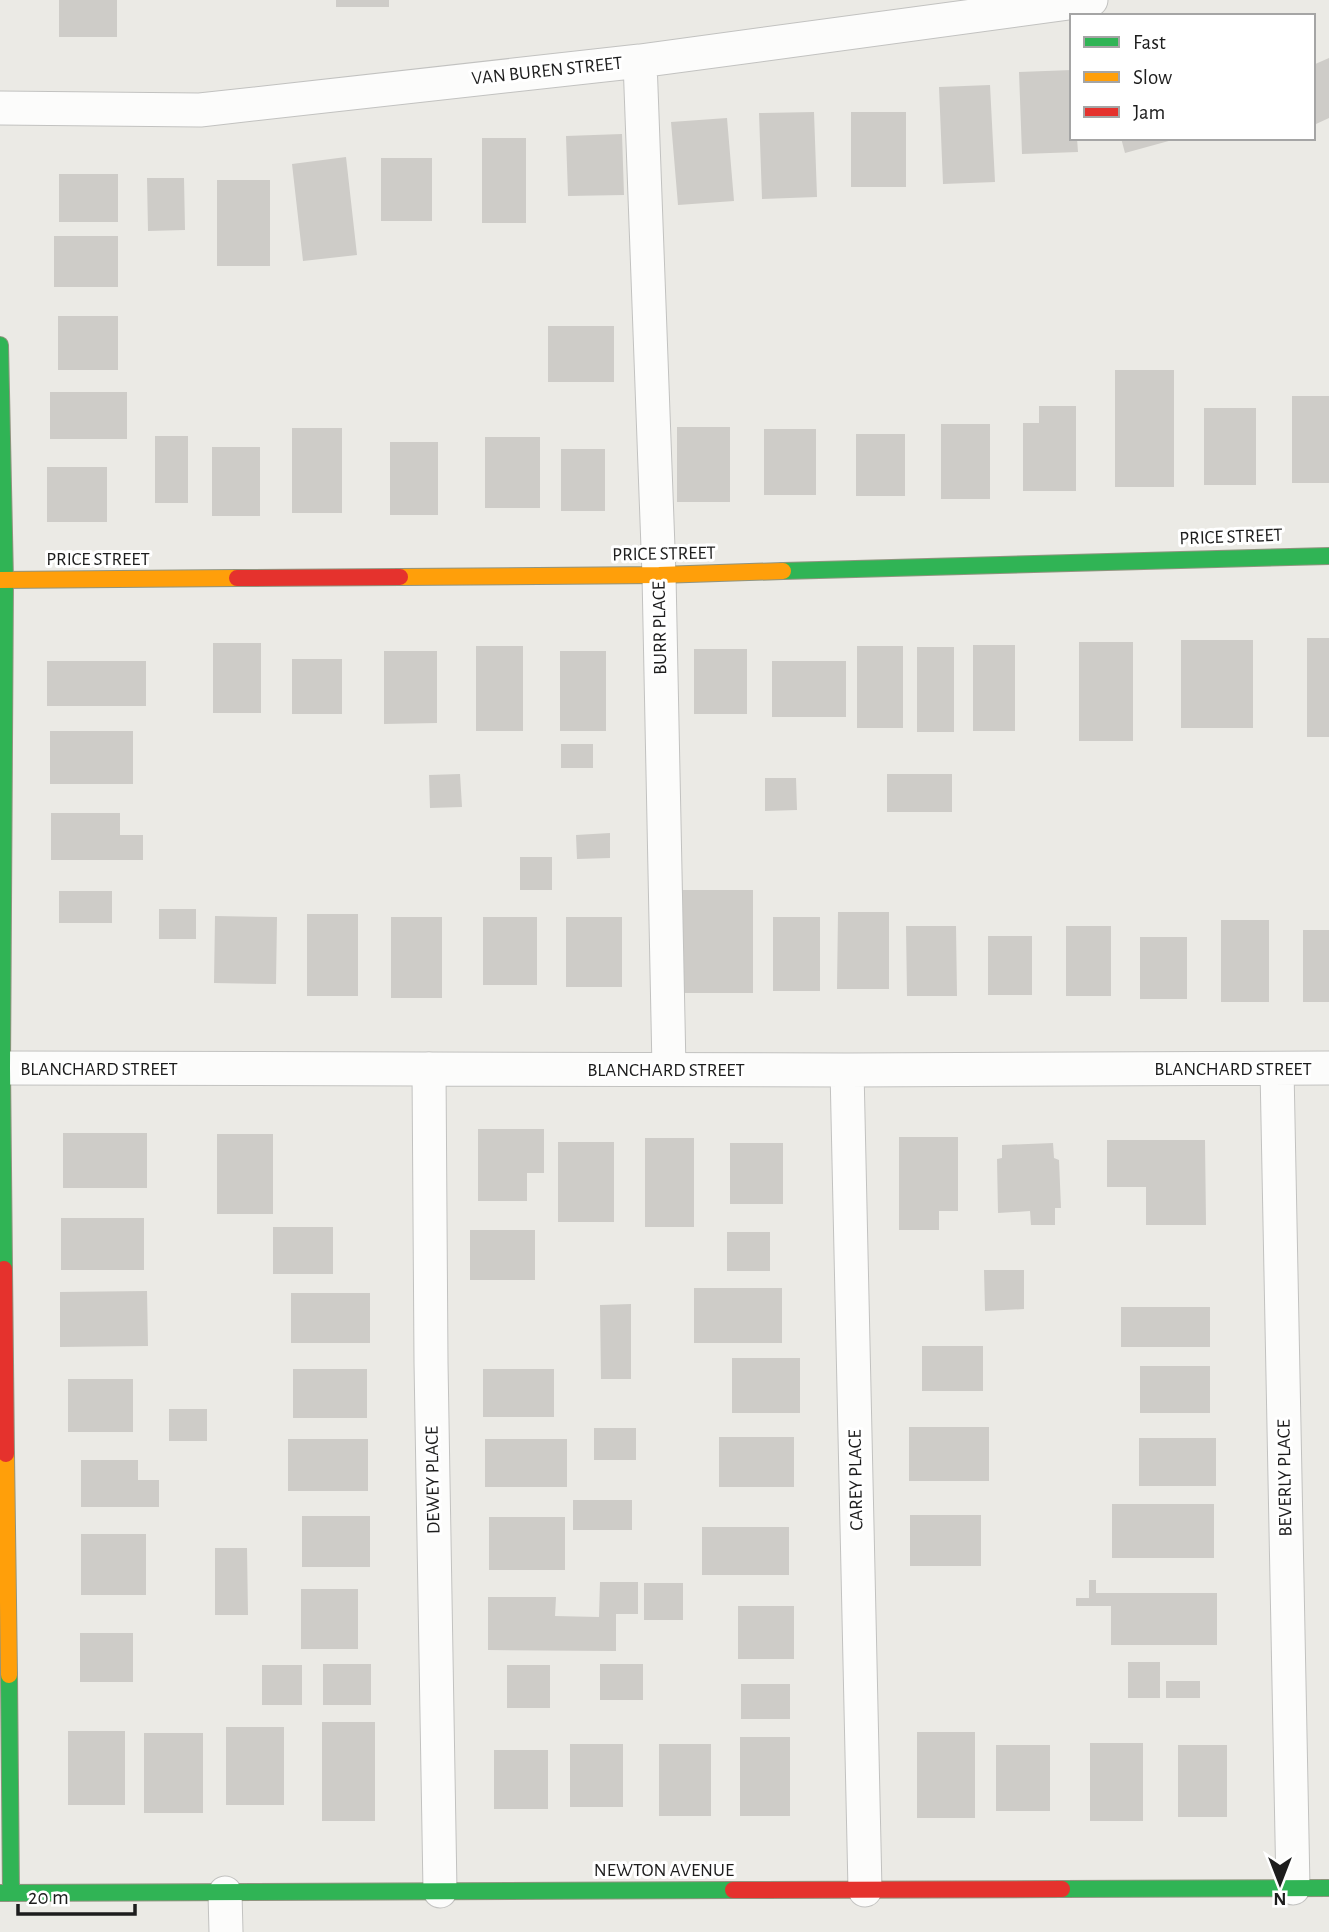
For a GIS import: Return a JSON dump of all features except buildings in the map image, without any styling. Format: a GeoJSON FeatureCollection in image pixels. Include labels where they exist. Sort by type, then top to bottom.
{"type":"FeatureCollection","features":[{"type":"Feature","properties":{"kind":"street","name":"VAN BUREN STREET"},"geometry":{"type":"LineString","coordinates":[[0,108],[200,110],[640,61],[1091,0]]}},
{"type":"Feature","properties":{"kind":"street","name":"BURR PLACE"},"geometry":{"type":"LineString","coordinates":[[640,61],[659,575],[669,1069]]}},
{"type":"Feature","properties":{"kind":"street"},"geometry":{"type":"LineString","coordinates":[[0,345],[5,1893]]}},
{"type":"Feature","properties":{"kind":"street","name":"PRICE STREET"},"geometry":{"type":"LineString","coordinates":[[2,580],[659,575],[1329,556]]}},
{"type":"Feature","properties":{"kind":"street","name":"BLANCHARD STREET"},"geometry":{"type":"LineString","coordinates":[[2,1068],[1329,1069]]}},
{"type":"Feature","properties":{"kind":"street","name":"DEWEY PLACE"},"geometry":{"type":"LineString","coordinates":[[429,1069],[440,1891]]}},
{"type":"Feature","properties":{"kind":"street","name":"BEVERLY PLACE"},"geometry":{"type":"LineString","coordinates":[[1277,1069],[1293,1888]]}},
{"type":"Feature","properties":{"kind":"street","name":"CAREY PLACE"},"geometry":{"type":"LineString","coordinates":[[847,1070],[865,1890]]}},
{"type":"Feature","properties":{"kind":"street","name":"NEWTON AVENUE"},"geometry":{"type":"LineString","coordinates":[[5,1893],[1329,1888]]}},
{"type":"Feature","properties":{"kind":"street"},"geometry":{"type":"LineString","coordinates":[[225,1893],[226,1932]]}},
{"type":"Feature","properties":{"kind":"traffic: fast"},"geometry":{"type":"LineString","coordinates":[[0,345],[5,580],[2,1068],[4,1269]]}},
{"type":"Feature","properties":{"kind":"traffic: fast"},"geometry":{"type":"LineString","coordinates":[[783,571],[1329,556]]}},
{"type":"Feature","properties":{"kind":"traffic: fast"},"geometry":{"type":"LineString","coordinates":[[9,1675],[11,1893]]}},
{"type":"Feature","properties":{"kind":"traffic: fast"},"geometry":{"type":"LineString","coordinates":[[1062,1889],[1329,1888]]}},
{"type":"Feature","properties":{"kind":"traffic: fast"},"geometry":{"type":"LineString","coordinates":[[0,1893],[733,1890]]}},
{"type":"Feature","properties":{"kind":"traffic: slow"},"geometry":{"type":"LineString","coordinates":[[400,577],[783,571]]}},
{"type":"Feature","properties":{"kind":"traffic: slow"},"geometry":{"type":"LineString","coordinates":[[0,580],[237,578]]}},
{"type":"Feature","properties":{"kind":"traffic: slow"},"geometry":{"type":"LineString","coordinates":[[6,1454],[9,1675]]}},
{"type":"Feature","properties":{"kind":"traffic: jam"},"geometry":{"type":"LineString","coordinates":[[237,578],[400,577]]}},
{"type":"Feature","properties":{"kind":"traffic: jam"},"geometry":{"type":"LineString","coordinates":[[4,1269],[6,1454]]}},
{"type":"Feature","properties":{"kind":"traffic: jam"},"geometry":{"type":"LineString","coordinates":[[733,1890],[1062,1889]]}}]}
